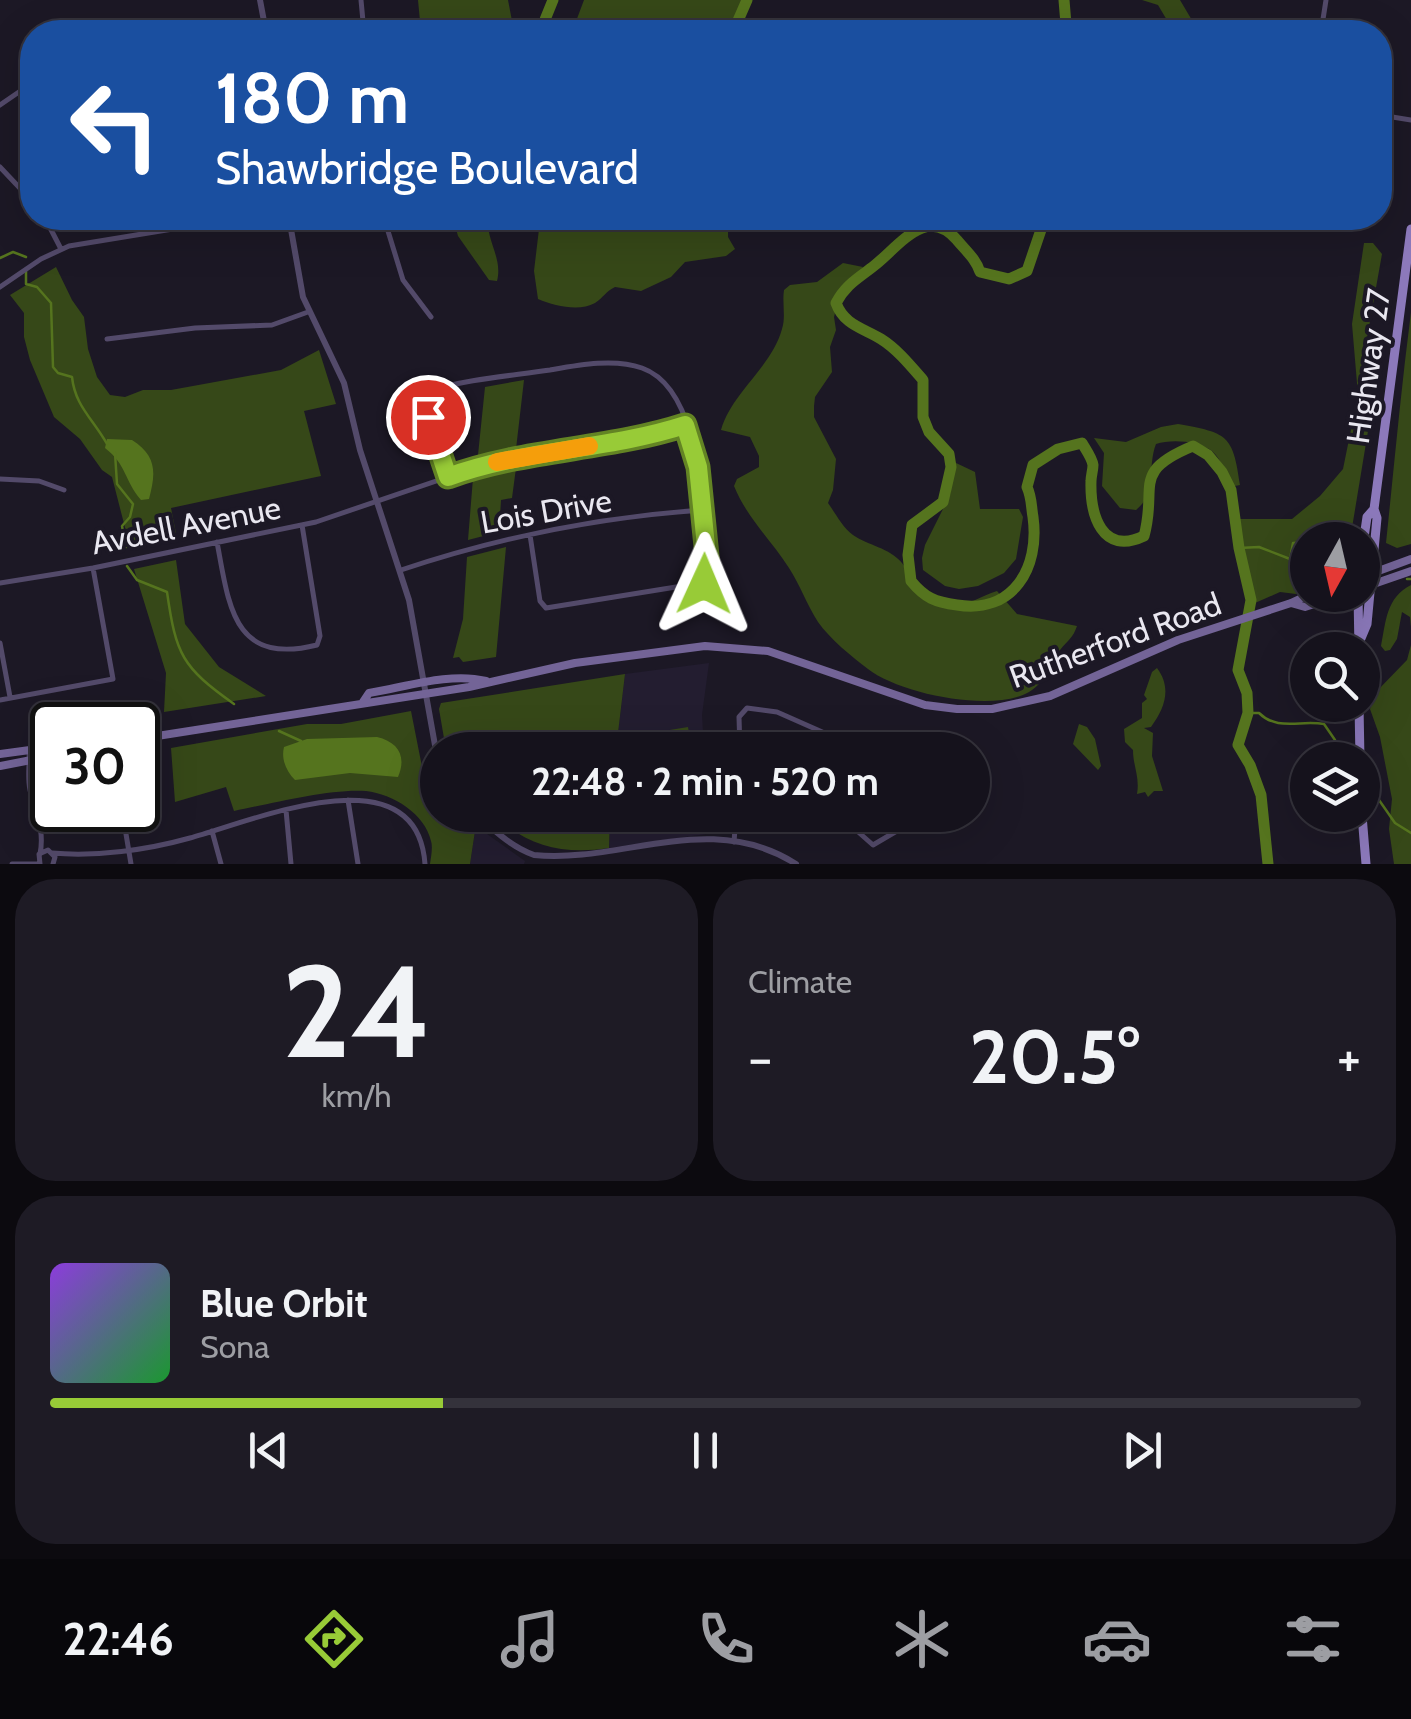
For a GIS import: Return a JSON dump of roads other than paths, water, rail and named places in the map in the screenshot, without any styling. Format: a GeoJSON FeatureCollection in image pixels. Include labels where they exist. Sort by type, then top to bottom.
{"type":"FeatureCollection","features":[{"type":"Feature","properties":{"kind":"main road","name":"Highway 27"},"geometry":{"type":"LineString","coordinates":[[1376,522],[1374,510],[1411,229]]}},
{"type":"Feature","properties":{"kind":"main road","name":"Highway 27"},"geometry":{"type":"LineString","coordinates":[[1366,522],[1374,510]]}},
{"type":"Feature","properties":{"kind":"main road"},"geometry":{"type":"LineString","coordinates":[[1380,570],[1411,559]]}},
{"type":"Feature","properties":{"kind":"main road"},"geometry":{"type":"LineString","coordinates":[[1380,582],[1411,571]]}},
{"type":"Feature","properties":{"kind":"main road","name":"Rutherford Road"},"geometry":{"type":"LineString","coordinates":[[160,734],[425,695],[574,663],[664,650],[740,646],[790,657],[915,702],[957,709],[992,709],[1050,696],[1106,670],[1290,603]]}},
{"type":"Feature","properties":{"kind":"main road","name":"Rutherford Road"},"geometry":{"type":"LineString","coordinates":[[363,702],[369,693],[468,677],[486,681]]}},
{"type":"Feature","properties":{"kind":"main road"},"geometry":{"type":"LineString","coordinates":[[0,754],[29,750]]}},
{"type":"Feature","properties":{"kind":"main road"},"geometry":{"type":"LineString","coordinates":[[0,766],[30,760]]}},
{"type":"Feature","properties":{"kind":"main road"},"geometry":{"type":"LineString","coordinates":[[1363,832],[1366,864]]}},
{"type":"Feature","properties":{"kind":"street"},"geometry":{"type":"LineString","coordinates":[[0,166],[20,187]]}},
{"type":"Feature","properties":{"kind":"street"},"geometry":{"type":"LineString","coordinates":[[51,230],[61,249]]}},
{"type":"Feature","properties":{"kind":"street"},"geometry":{"type":"LineString","coordinates":[[0,288],[61,249],[171,230]]}},
{"type":"Feature","properties":{"kind":"street"},"geometry":{"type":"LineString","coordinates":[[291,230],[308,312],[341,375],[360,450],[401,570],[432,732]]}},
{"type":"Feature","properties":{"kind":"street"},"geometry":{"type":"LineString","coordinates":[[388,230],[403,280],[431,317]]}},
{"type":"Feature","properties":{"kind":"street"},"geometry":{"type":"LineString","coordinates":[[106,340],[195,328],[272,324],[308,312]]}},
{"type":"Feature","properties":{"kind":"street"},"geometry":{"type":"LineString","coordinates":[[448,477],[428,417],[429,390],[580,365],[632,365],[666,383],[678,404],[698,467],[707,582],[550,609],[540,601],[530,535]]}},
{"type":"Feature","properties":{"kind":"street","name":"Avdell Avenue"},"geometry":{"type":"LineString","coordinates":[[0,582],[93,568],[302,524],[489,463],[657,434],[685,425]]}},
{"type":"Feature","properties":{"kind":"street"},"geometry":{"type":"LineString","coordinates":[[0,480],[39,481],[64,490]]}},
{"type":"Feature","properties":{"kind":"street","name":"Lois Drive"},"geometry":{"type":"LineString","coordinates":[[401,570],[492,541],[654,514],[702,510]]}},
{"type":"Feature","properties":{"kind":"street"},"geometry":{"type":"LineString","coordinates":[[217,542],[231,611],[238,626],[257,644],[292,651],[316,645],[320,636],[302,524]]}},
{"type":"Feature","properties":{"kind":"street"},"geometry":{"type":"LineString","coordinates":[[0,700],[114,680],[93,568]]}},
{"type":"Feature","properties":{"kind":"street"},"geometry":{"type":"LineString","coordinates":[[0,643],[10,697]]}},
{"type":"Feature","properties":{"kind":"street"},"geometry":{"type":"LineString","coordinates":[[739,732],[739,717],[748,708],[777,712],[822,732]]}},
{"type":"Feature","properties":{"kind":"street"},"geometry":{"type":"LineString","coordinates":[[29,750],[30,788]]}},
{"type":"Feature","properties":{"kind":"street"},"geometry":{"type":"LineString","coordinates":[[348,800],[358,864]]}},
{"type":"Feature","properties":{"kind":"street"},"geometry":{"type":"LineString","coordinates":[[26,862],[45,850],[70,855],[129,849],[187,839],[256,815],[370,800],[402,814],[414,826],[423,843],[425,864]]}},
{"type":"Feature","properties":{"kind":"street"},"geometry":{"type":"LineString","coordinates":[[286,810],[291,864]]}},
{"type":"Feature","properties":{"kind":"street"},"geometry":{"type":"LineString","coordinates":[[212,830],[221,864]]}},
{"type":"Feature","properties":{"kind":"street"},"geometry":{"type":"LineString","coordinates":[[12,864],[39,864],[42,832]]}},
{"type":"Feature","properties":{"kind":"street"},"geometry":{"type":"LineString","coordinates":[[126,832],[131,864]]}},
{"type":"Feature","properties":{"kind":"street"},"geometry":{"type":"LineString","coordinates":[[497,832],[534,855],[583,862],[734,842],[764,848],[796,864]]}},
{"type":"Feature","properties":{"kind":"street"},"geometry":{"type":"LineString","coordinates":[[734,842],[735,832]]}},
{"type":"Feature","properties":{"kind":"street"},"geometry":{"type":"LineString","coordinates":[[859,832],[873,845],[891,832]]}},
{"type":"Feature","properties":{"kind":"street"},"geometry":{"type":"LineString","coordinates":[[43,840],[54,863],[70,855]]}},
{"type":"Feature","properties":{"kind":"street"},"geometry":{"type":"LineString","coordinates":[[531,864],[534,855]]}},
{"type":"Feature","properties":{"kind":"waterway"},"geometry":{"type":"LineString","coordinates":[[545,20],[553,0]]}},
{"type":"Feature","properties":{"kind":"waterway"},"geometry":{"type":"LineString","coordinates":[[738,20],[747,0]]}},
{"type":"Feature","properties":{"kind":"waterway"},"geometry":{"type":"LineString","coordinates":[[1064,0],[1066,20]]}},
{"type":"Feature","properties":{"kind":"waterway"},"geometry":{"type":"LineString","coordinates":[[918,230],[853,282],[836,303],[849,321],[887,343],[923,380],[923,417],[929,432],[949,454],[951,467],[943,502],[912,525],[908,555],[911,581],[931,598],[957,605],[977,606],[1008,595],[1019,584],[1032,554],[1033,517],[1027,487],[1033,465],[1058,449],[1082,443],[1093,465],[1091,494],[1096,519],[1101,529],[1118,541],[1144,536],[1150,482],[1161,464],[1193,446],[1208,455],[1231,490],[1251,600],[1238,670],[1247,693],[1248,713],[1238,745],[1261,795],[1268,864]]}},
{"type":"Feature","properties":{"kind":"waterway"},"geometry":{"type":"LineString","coordinates":[[946,230],[980,272],[1009,279],[1027,271],[1041,230]]}},
{"type":"Feature","properties":{"kind":"waterway"},"geometry":{"type":"LineString","coordinates":[[0,258],[13,252],[26,257]]}},
{"type":"Feature","properties":{"kind":"waterway"},"geometry":{"type":"LineString","coordinates":[[26,271],[26,284],[37,287],[51,303],[53,367],[72,377],[81,404],[107,444]]}},
{"type":"Feature","properties":{"kind":"waterway"},"geometry":{"type":"LineString","coordinates":[[115,453],[117,484],[133,504],[130,517],[122,526],[126,547]]}},
{"type":"Feature","properties":{"kind":"waterway"},"geometry":{"type":"LineString","coordinates":[[1239,548],[1259,547],[1290,559]]}},
{"type":"Feature","properties":{"kind":"waterway"},"geometry":{"type":"LineString","coordinates":[[127,566],[137,580],[167,592],[184,658],[203,680],[234,704]]}},
{"type":"Feature","properties":{"kind":"waterway"},"geometry":{"type":"LineString","coordinates":[[1248,713],[1259,713],[1273,722],[1324,724],[1335,742]]}},
{"type":"Feature","properties":{"kind":"waterway"},"geometry":{"type":"LineString","coordinates":[[279,731],[301,741]]}},
{"type":"Feature","properties":{"kind":"waterway"},"geometry":{"type":"LineString","coordinates":[[1380,801],[1395,823],[1411,833]]}}]}
